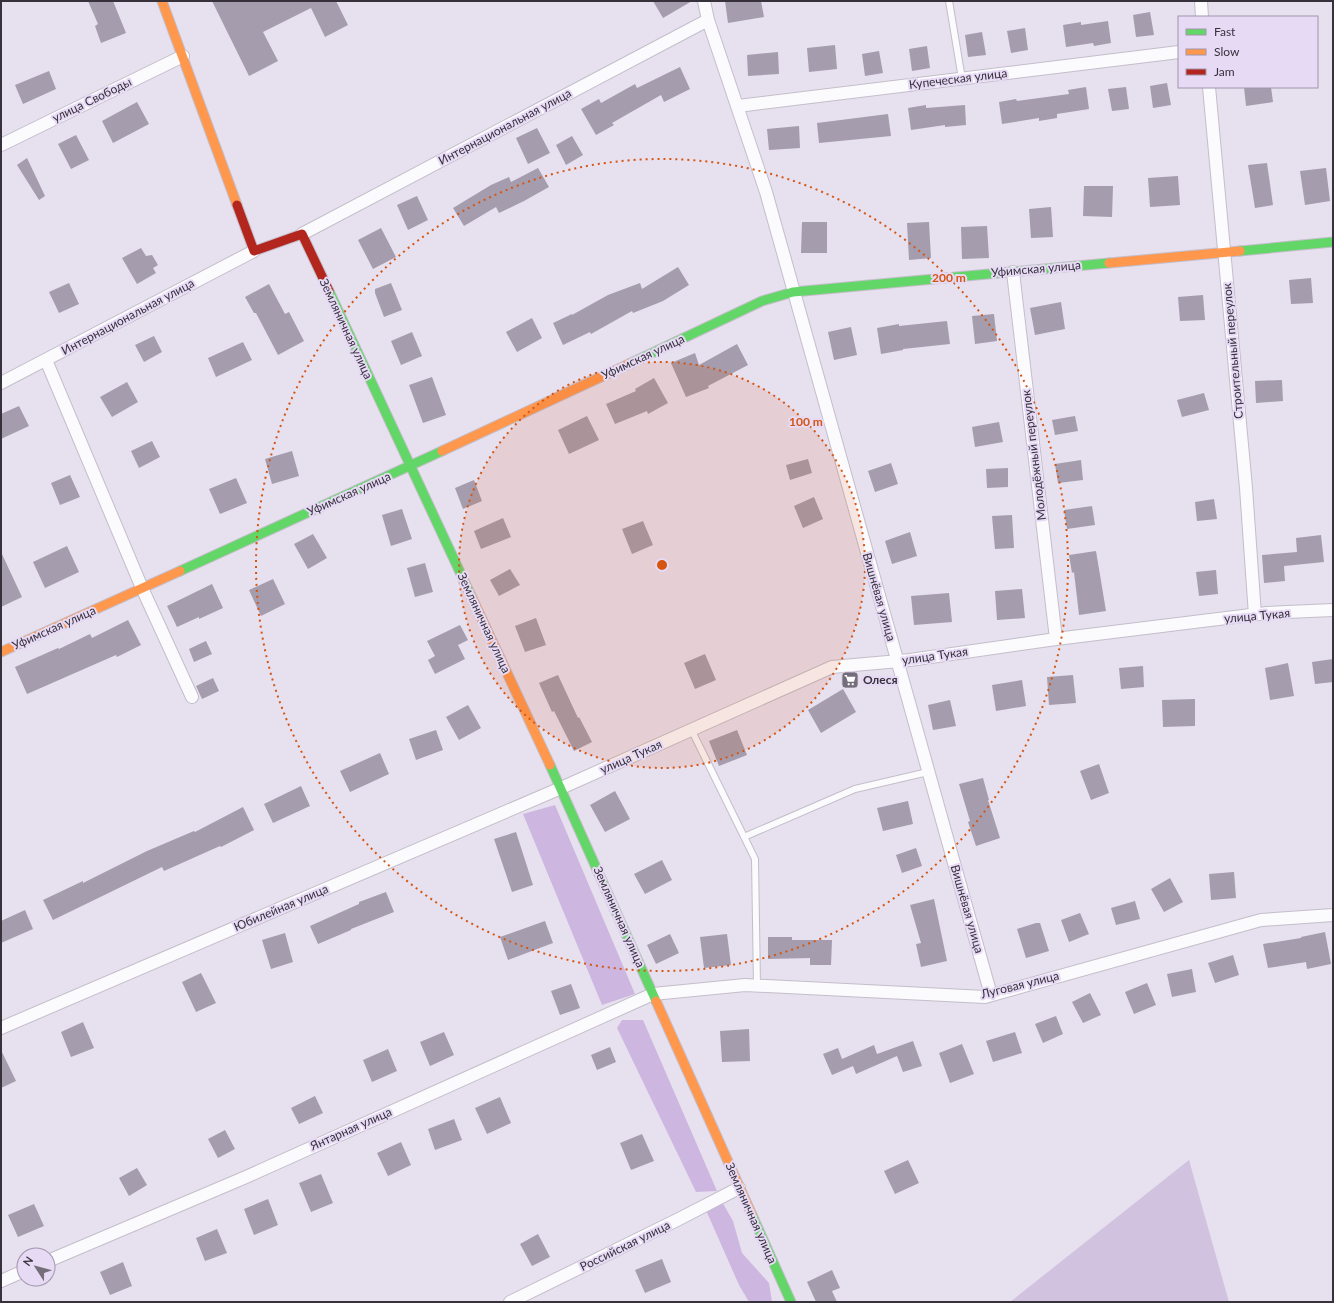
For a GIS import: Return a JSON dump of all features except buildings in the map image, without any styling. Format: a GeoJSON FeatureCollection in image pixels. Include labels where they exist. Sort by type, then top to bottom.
{"type":"FeatureCollection","features":[{"type":"Feature","properties":{"kind":"street"},"geometry":{"type":"LineString","coordinates":[[162,1],[254,251],[302,234]]}},
{"type":"Feature","properties":{"kind":"street","name":"Вишнёвая улица"},"geometry":{"type":"LineString","coordinates":[[704,1],[708,20],[766,192],[991,995]]}},
{"type":"Feature","properties":{"kind":"street"},"geometry":{"type":"LineString","coordinates":[[1201,1],[1202,16]]}},
{"type":"Feature","properties":{"kind":"street","name":"Интернациональная улица"},"geometry":{"type":"LineString","coordinates":[[302,234],[708,20]]}},
{"type":"Feature","properties":{"kind":"street","name":"Купеческая улица"},"geometry":{"type":"LineString","coordinates":[[738,106],[1178,52]]}},
{"type":"Feature","properties":{"kind":"street","name":"улица Свободы"},"geometry":{"type":"LineString","coordinates":[[1,145],[183,56]]}},
{"type":"Feature","properties":{"kind":"street","name":"Строительный переулок"},"geometry":{"type":"LineString","coordinates":[[1209,88],[1246,488],[1255,615]]}},
{"type":"Feature","properties":{"kind":"street","name":"Земляничная улица"},"geometry":{"type":"LineString","coordinates":[[302,234],[561,788],[791,1302]]}},
{"type":"Feature","properties":{"kind":"street","name":"Уфимская улица"},"geometry":{"type":"LineString","coordinates":[[1,652],[411,466],[762,301],[793,292],[1333,242]]}},
{"type":"Feature","properties":{"kind":"street","name":"Интернациональная улица"},"geometry":{"type":"LineString","coordinates":[[1,383],[254,251]]}},
{"type":"Feature","properties":{"kind":"street","name":"Молодёжный переулок"},"geometry":{"type":"LineString","coordinates":[[1013,272],[1056,639]]}},
{"type":"Feature","properties":{"kind":"street"},"geometry":{"type":"LineString","coordinates":[[46,360],[142,588],[192,697]]}},
{"type":"Feature","properties":{"kind":"street","name":"улица Тукая"},"geometry":{"type":"LineString","coordinates":[[561,788],[692,731],[832,667],[897,661],[1056,639],[1255,615],[1333,610]]}},
{"type":"Feature","properties":{"kind":"street","name":"Юбилейная улица"},"geometry":{"type":"LineString","coordinates":[[1,1028],[561,788]]}},
{"type":"Feature","properties":{"kind":"street","name":"Луговая улица"},"geometry":{"type":"LineString","coordinates":[[653,994],[757,985],[985,997],[1261,920],[1333,916]]}},
{"type":"Feature","properties":{"kind":"street","name":"Янтарная улица"},"geometry":{"type":"LineString","coordinates":[[56,1258],[246,1177],[653,994]]}},
{"type":"Feature","properties":{"kind":"street","name":"Российская улица"},"geometry":{"type":"LineString","coordinates":[[510,1302],[739,1188]]}},
{"type":"Feature","properties":{"kind":"street"},"geometry":{"type":"LineString","coordinates":[[1,1281],[16,1274]]}},
{"type":"Feature","properties":{"kind":"lane"},"geometry":{"type":"LineString","coordinates":[[949,1],[962,79]]}},
{"type":"Feature","properties":{"kind":"lane"},"geometry":{"type":"LineString","coordinates":[[692,731],[754,858],[757,985]]}},
{"type":"Feature","properties":{"kind":"lane"},"geometry":{"type":"LineString","coordinates":[[744,837],[855,789],[928,772]]}},
{"type":"Feature","properties":{"kind":"shaded area"},"geometry":{"type":"Polygon","coordinates":[[[555,805],[635,994],[602,1005],[523,814],[555,805]]]}},
{"type":"Feature","properties":{"kind":"shaded area"},"geometry":{"type":"Polygon","coordinates":[[[622,1020],[643,1020],[717,1191],[696,1192],[617,1028],[622,1020]]]}},
{"type":"Feature","properties":{"kind":"shaded area"},"geometry":{"type":"Polygon","coordinates":[[[1189,1160],[1229,1302],[1010,1302],[1189,1160]]]}},
{"type":"Feature","properties":{"kind":"shaded area"},"geometry":{"type":"Polygon","coordinates":[[[721,1200],[733,1221],[742,1253],[769,1283],[772,1302],[749,1302],[739,1285],[705,1208],[721,1200]]]}},
{"type":"Feature","properties":{"kind":"traffic: fast"},"geometry":{"type":"LineString","coordinates":[[1240,251],[1333,242]]}},
{"type":"Feature","properties":{"kind":"traffic: fast"},"geometry":{"type":"LineString","coordinates":[[631,363],[762,301],[793,292],[1109,263]]}},
{"type":"Feature","properties":{"kind":"traffic: fast"},"geometry":{"type":"LineString","coordinates":[[329,291],[472,598]]}},
{"type":"Feature","properties":{"kind":"traffic: fast"},"geometry":{"type":"LineString","coordinates":[[180,571],[442,451]]}},
{"type":"Feature","properties":{"kind":"traffic: fast"},"geometry":{"type":"LineString","coordinates":[[550,765],[656,1001]]}},
{"type":"Feature","properties":{"kind":"traffic: fast"},"geometry":{"type":"LineString","coordinates":[[752,1215],[791,1302]]}},
{"type":"Feature","properties":{"kind":"traffic: slow"},"geometry":{"type":"LineString","coordinates":[[162,1],[237,205]]}},
{"type":"Feature","properties":{"kind":"traffic: slow"},"geometry":{"type":"LineString","coordinates":[[1109,263],[1240,251]]}},
{"type":"Feature","properties":{"kind":"traffic: slow"},"geometry":{"type":"LineString","coordinates":[[442,451],[631,363]]}},
{"type":"Feature","properties":{"kind":"traffic: slow"},"geometry":{"type":"LineString","coordinates":[[1,652],[180,571]]}},
{"type":"Feature","properties":{"kind":"traffic: slow"},"geometry":{"type":"LineString","coordinates":[[472,598],[550,765]]}},
{"type":"Feature","properties":{"kind":"traffic: slow"},"geometry":{"type":"LineString","coordinates":[[656,1001],[752,1215]]}},
{"type":"Feature","properties":{"kind":"traffic: jam"},"geometry":{"type":"LineString","coordinates":[[237,205],[254,251],[302,234],[329,291]]}},
{"type":"Feature","properties":{"kind":"place","name":"Олеся"},"geometry":{"type":"Point","coordinates":[850,680]}}]}
